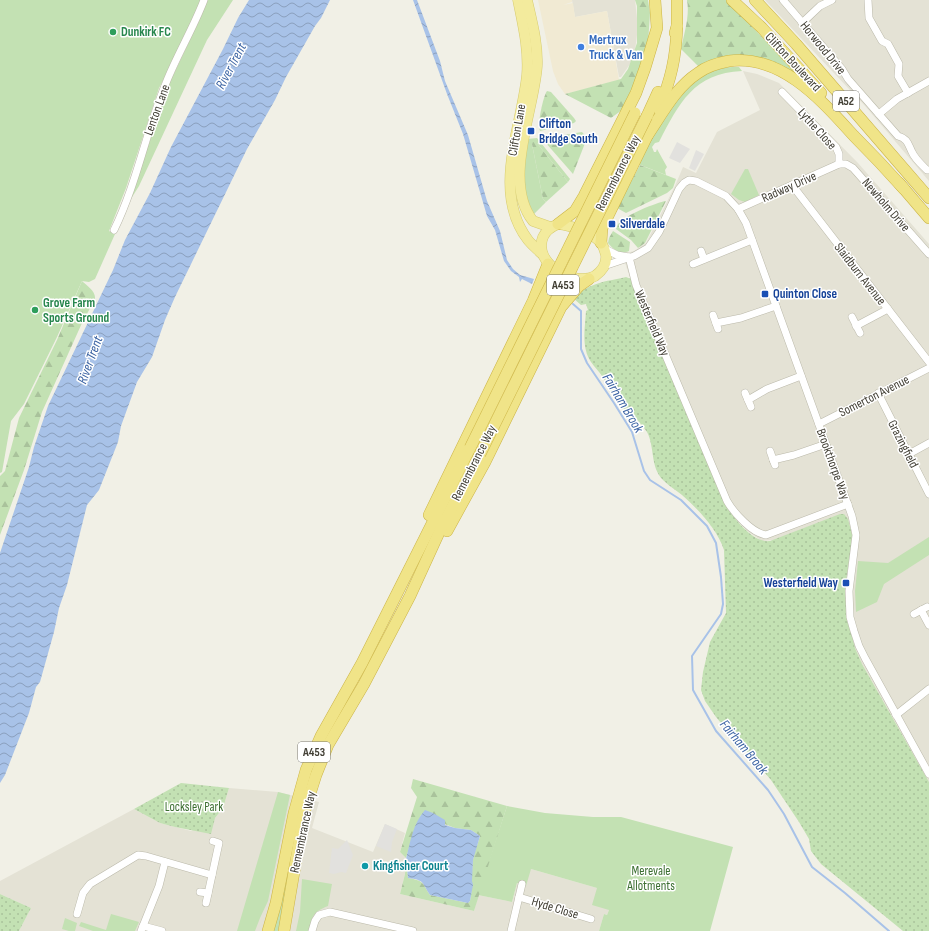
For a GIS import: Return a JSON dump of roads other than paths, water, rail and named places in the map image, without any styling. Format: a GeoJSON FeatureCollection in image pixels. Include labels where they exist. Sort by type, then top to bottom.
{"type":"FeatureCollection","features":[{"type":"Feature","properties":{"kind":"highway","name":"A453"},"geometry":{"type":"LineString","coordinates":[[655,0],[657,28]]}},
{"type":"Feature","properties":{"kind":"highway","name":"Remembrance Way"},"geometry":{"type":"LineString","coordinates":[[268,931],[276,903],[294,813],[306,770],[321,736],[362,663],[400,588],[475,451],[647,116],[669,61],[677,26],[677,0]]}},
{"type":"Feature","properties":{"kind":"highway","name":"Clifton Boulevard"},"geometry":{"type":"LineString","coordinates":[[732,0],[762,28],[830,102],[929,218]]}},
{"type":"Feature","properties":{"kind":"highway","name":"Clifton Boulevard"},"geometry":{"type":"LineString","coordinates":[[755,0],[796,44],[929,198]]}},
{"type":"Feature","properties":{"kind":"highway"},"geometry":{"type":"LineString","coordinates":[[603,246],[602,228],[647,136],[671,75],[677,26]]}},
{"type":"Feature","properties":{"kind":"highway"},"geometry":{"type":"LineString","coordinates":[[554,225],[575,211],[601,165],[636,93],[646,68],[657,28]]}},
{"type":"Feature","properties":{"kind":"highway","name":"Remembrance Way"},"geometry":{"type":"LineString","coordinates":[[284,931],[304,813],[316,775],[328,745],[364,684],[410,596],[475,451],[635,113],[651,72],[657,28]]}},
{"type":"Feature","properties":{"kind":"highway"},"geometry":{"type":"LineString","coordinates":[[647,136],[671,100],[686,82],[699,72],[724,62],[736,60],[748,61],[776,69],[790,76],[813,93],[904,189]]}},
{"type":"Feature","properties":{"kind":"highway"},"geometry":{"type":"LineString","coordinates":[[400,588],[429,515],[533,301],[548,264]]}},
{"type":"Feature","properties":{"kind":"highway"},"geometry":{"type":"LineString","coordinates":[[410,596],[485,462],[562,307],[579,286],[589,278]]}},
{"type":"Feature","properties":{"kind":"main road","name":"Clifton Lane"},"geometry":{"type":"LineString","coordinates":[[518,0],[524,29],[527,62],[525,86],[511,165],[510,184],[516,217],[529,240],[541,253]]}},
{"type":"Feature","properties":{"kind":"main road","name":"Clifton Lane"},"geometry":{"type":"LineString","coordinates":[[527,0],[535,38],[537,60],[535,81],[522,151],[520,192],[523,205],[533,221],[554,225]]}},
{"type":"Feature","properties":{"kind":"main road"},"geometry":{"type":"LineString","coordinates":[[541,253],[542,240],[545,233],[554,225],[567,225],[594,237],[603,246],[606,260],[604,266]]}},
{"type":"Feature","properties":{"kind":"main road","name":"A453"},"geometry":{"type":"LineString","coordinates":[[541,253],[548,264],[556,271],[576,278],[589,278],[600,273],[604,266]]}},
{"type":"Feature","properties":{"kind":"street","name":"Lenton Lane"},"geometry":{"type":"LineString","coordinates":[[114,230],[118,223],[166,83],[195,24],[204,0]]}},
{"type":"Feature","properties":{"kind":"street","name":"Horwood Drive"},"geometry":{"type":"LineString","coordinates":[[784,0],[842,69],[848,80],[890,128],[898,136],[903,138],[911,147],[912,152],[927,170],[929,170]]}},
{"type":"Feature","properties":{"kind":"street"},"geometry":{"type":"LineString","coordinates":[[802,23],[820,6],[832,0]]}},
{"type":"Feature","properties":{"kind":"street"},"geometry":{"type":"LineString","coordinates":[[868,0],[869,18],[882,41],[888,44],[899,64],[898,76],[908,93]]}},
{"type":"Feature","properties":{"kind":"street"},"geometry":{"type":"LineString","coordinates":[[879,114],[897,99],[929,80]]}},
{"type":"Feature","properties":{"kind":"street","name":"Lythe Close"},"geometry":{"type":"LineString","coordinates":[[782,92],[786,99],[836,147],[839,154],[839,164]]}},
{"type":"Feature","properties":{"kind":"street","name":"Radway Drive"},"geometry":{"type":"LineString","coordinates":[[738,209],[839,164]]}},
{"type":"Feature","properties":{"kind":"street","name":"Newholm Drive"},"geometry":{"type":"LineString","coordinates":[[839,164],[846,164],[853,168],[929,254]]}},
{"type":"Feature","properties":{"kind":"street","name":"Brookthorpe Way"},"geometry":{"type":"LineString","coordinates":[[629,257],[641,253],[648,248],[654,240],[679,189],[686,181],[696,181],[726,196],[738,209],[746,223],[853,521],[856,536],[849,585],[849,606],[852,624],[859,646],[929,774]]}},
{"type":"Feature","properties":{"kind":"street","name":"Slaidburn Avenue"},"geometry":{"type":"LineString","coordinates":[[792,185],[929,362]]}},
{"type":"Feature","properties":{"kind":"street"},"geometry":{"type":"LineString","coordinates":[[693,264],[752,240]]}},
{"type":"Feature","properties":{"kind":"street"},"geometry":{"type":"LineString","coordinates":[[603,246],[617,255],[629,257]]}},
{"type":"Feature","properties":{"kind":"street"},"geometry":{"type":"LineString","coordinates":[[701,251],[704,259]]}},
{"type":"Feature","properties":{"kind":"street"},"geometry":{"type":"LineString","coordinates":[[604,266],[629,257]]}},
{"type":"Feature","properties":{"kind":"street","name":"Westerfield Way"},"geometry":{"type":"LineString","coordinates":[[629,257],[636,285],[724,494],[733,510],[754,530],[766,535],[848,504]]}},
{"type":"Feature","properties":{"kind":"street"},"geometry":{"type":"LineString","coordinates":[[713,315],[717,326],[776,306]]}},
{"type":"Feature","properties":{"kind":"street"},"geometry":{"type":"LineString","coordinates":[[856,326],[888,309]]}},
{"type":"Feature","properties":{"kind":"street"},"geometry":{"type":"LineString","coordinates":[[852,318],[860,333]]}},
{"type":"Feature","properties":{"kind":"street","name":"Somerton Avenue"},"geometry":{"type":"LineString","coordinates":[[818,424],[929,368]]}},
{"type":"Feature","properties":{"kind":"street"},"geometry":{"type":"LineString","coordinates":[[748,400],[767,389],[801,376]]}},
{"type":"Feature","properties":{"kind":"street","name":"Grazingfield"},"geometry":{"type":"LineString","coordinates":[[878,393],[929,494]]}},
{"type":"Feature","properties":{"kind":"street"},"geometry":{"type":"LineString","coordinates":[[909,454],[929,443]]}},
{"type":"Feature","properties":{"kind":"street"},"geometry":{"type":"LineString","coordinates":[[770,452],[774,463],[826,444]]}},
{"type":"Feature","properties":{"kind":"street"},"geometry":{"type":"LineString","coordinates":[[914,614],[924,609],[929,625]]}},
{"type":"Feature","properties":{"kind":"street"},"geometry":{"type":"LineString","coordinates":[[896,715],[929,689]]}},
{"type":"Feature","properties":{"kind":"street"},"geometry":{"type":"LineString","coordinates":[[206,903],[219,843],[213,841]]}},
{"type":"Feature","properties":{"kind":"street"},"geometry":{"type":"LineString","coordinates":[[77,914],[76,904],[85,889],[90,884],[134,857],[142,855],[212,875]]}},
{"type":"Feature","properties":{"kind":"street"},"geometry":{"type":"LineString","coordinates":[[162,931],[142,928],[159,886],[165,862]]}},
{"type":"Feature","properties":{"kind":"street"},"geometry":{"type":"LineString","coordinates":[[511,931],[522,884]]}},
{"type":"Feature","properties":{"kind":"street"},"geometry":{"type":"LineString","coordinates":[[200,892],[208,894]]}},
{"type":"Feature","properties":{"kind":"street","name":"Hyde Close"},"geometry":{"type":"LineString","coordinates":[[519,897],[591,919]]}},
{"type":"Feature","properties":{"kind":"street"},"geometry":{"type":"LineString","coordinates":[[312,931],[315,921],[319,915],[330,912],[413,931]]}},
{"type":"Feature","properties":{"kind":"water","name":"River Trent"},"geometry":{"type":"Polygon","coordinates":[[[249,0],[330,0],[247,149],[175,297],[152,357],[137,382],[121,426],[118,442],[99,490],[87,505],[67,585],[59,608],[40,682],[36,687],[29,713],[5,775],[0,783],[0,553],[48,406],[113,270],[125,240],[150,193],[171,147],[238,18],[249,0]]]}},
{"type":"Feature","properties":{"kind":"water"},"geometry":{"type":"Polygon","coordinates":[[[413,0],[417,0],[440,61],[445,81],[468,135],[487,201],[500,231],[507,260],[513,269],[520,275],[534,279],[532,284],[522,279],[520,282],[519,277],[511,271],[504,261],[495,230],[487,216],[463,134],[413,0]]]}},
{"type":"Feature","properties":{"kind":"water"},"geometry":{"type":"Polygon","coordinates":[[[425,810],[445,820],[445,825],[471,830],[480,836],[473,860],[473,885],[470,901],[468,903],[430,895],[420,881],[408,878],[407,868],[409,862],[406,859],[412,833],[425,810]]]}},
{"type":"Feature","properties":{"kind":"waterway","name":"Fairham Brook"},"geometry":{"type":"LineString","coordinates":[[573,304],[581,311],[581,349],[587,363],[632,432],[644,471],[650,480],[681,500],[707,526],[716,543],[723,604],[721,614],[692,656],[693,690],[716,731],[768,790],[784,814],[812,867],[889,931]]}},
{"type":"Feature","properties":{"kind":"place","name":"Dunkirk FC"},"geometry":{"type":"Point","coordinates":[113,32]}},
{"type":"Feature","properties":{"kind":"place","name":"Mertrux Truck & Van"},"geometry":{"type":"Point","coordinates":[581,47]}},
{"type":"Feature","properties":{"kind":"place","name":"Clifton Bridge South"},"geometry":{"type":"Point","coordinates":[531,131]}},
{"type":"Feature","properties":{"kind":"place","name":"Silverdale"},"geometry":{"type":"Point","coordinates":[612,224]}},
{"type":"Feature","properties":{"kind":"place","name":"Quinton Close"},"geometry":{"type":"Point","coordinates":[765,294]}},
{"type":"Feature","properties":{"kind":"place","name":"Grove Farm Sports Ground"},"geometry":{"type":"Point","coordinates":[35,310]}},
{"type":"Feature","properties":{"kind":"place","name":"Westerfield Way"},"geometry":{"type":"Point","coordinates":[846,583]}},
{"type":"Feature","properties":{"kind":"place","name":"Kingfisher Court"},"geometry":{"type":"Point","coordinates":[365,866]}},
{"type":"Feature","properties":{"kind":"park label","name":"Locksley Park"},"geometry":{"type":"Point","coordinates":[194,807]}},
{"type":"Feature","properties":{"kind":"park label","name":"Merevale Allotments"},"geometry":{"type":"Point","coordinates":[651,878]}}]}
